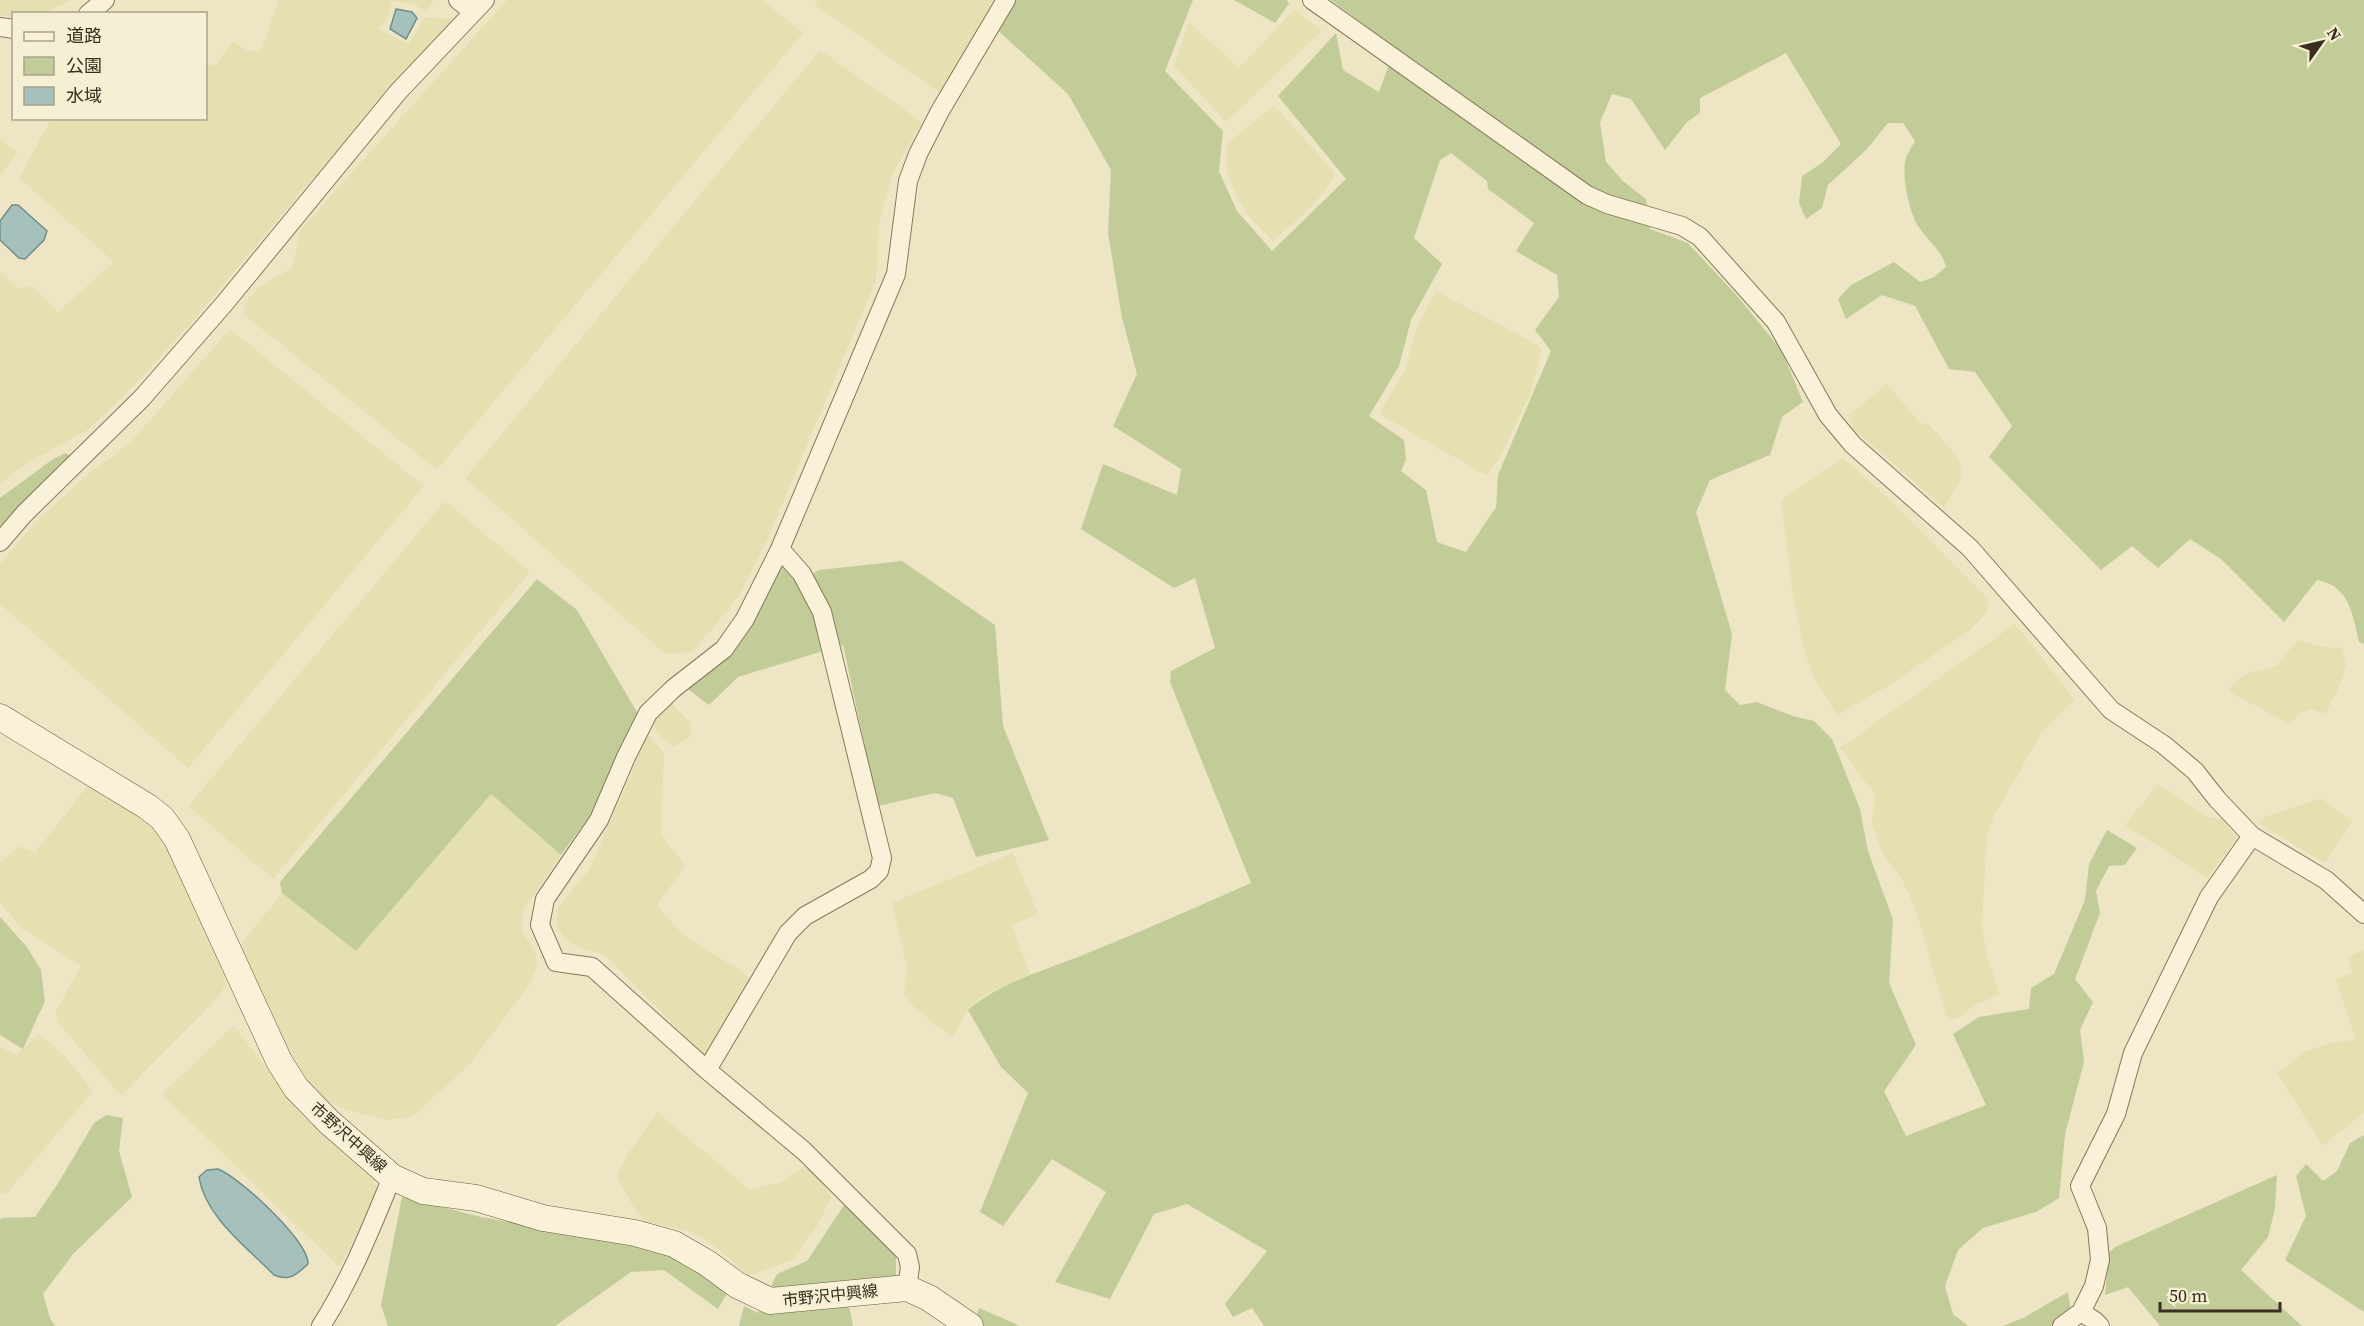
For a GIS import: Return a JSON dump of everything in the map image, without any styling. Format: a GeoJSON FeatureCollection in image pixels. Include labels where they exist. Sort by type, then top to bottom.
{"type":"FeatureCollection","features":[{"type":"Feature","properties":{"kind":"main road","name":"市野沢中興線"},"geometry":{"type":"LineString","coordinates":[[0,717],[148,807],[162,818],[177,839],[285,1070],[296,1088],[329,1122],[393,1177],[423,1191],[476,1198],[543,1218],[635,1233],[674,1244],[707,1263],[737,1285],[770,1301],[907,1288]]}},
{"type":"Feature","properties":{"kind":"main road"},"geometry":{"type":"LineString","coordinates":[[907,1288],[929,1298],[970,1326]]}},
{"type":"Feature","properties":{"kind":"street"},"geometry":{"type":"LineString","coordinates":[[90,12],[105,0]]}},
{"type":"Feature","properties":{"kind":"street"},"geometry":{"type":"LineString","coordinates":[[0,542],[24,514],[142,398],[224,304],[398,92],[479,6],[458,0]]}},
{"type":"Feature","properties":{"kind":"street"},"geometry":{"type":"LineString","coordinates":[[907,1288],[910,1267],[907,1254],[804,1151],[707,1070],[592,967],[556,962],[540,925],[545,899],[599,820],[648,713],[674,688],[724,648],[745,619],[780,549],[896,274],[909,182],[918,154],[940,111],[1005,0]]}},
{"type":"Feature","properties":{"kind":"street"},"geometry":{"type":"LineString","coordinates":[[1312,0],[1587,195],[1607,204],[1682,226],[1700,237],[1776,322],[1828,416],[1852,445],[1970,548],[2111,710],[2164,745],[2195,771],[2217,799],[2252,836],[2326,880],[2364,914]]}},
{"type":"Feature","properties":{"kind":"street"},"geometry":{"type":"LineString","coordinates":[[707,1070],[788,933],[805,916],[872,879],[879,871],[882,858],[822,612],[802,574],[780,549]]}},
{"type":"Feature","properties":{"kind":"street"},"geometry":{"type":"LineString","coordinates":[[2062,1326],[2081,1312],[2094,1286],[2100,1260],[2097,1228],[2080,1186],[2116,1114],[2133,1053],[2210,897],[2252,836]]}},
{"type":"Feature","properties":{"kind":"street"},"geometry":{"type":"LineString","coordinates":[[321,1326],[336,1303],[362,1250],[393,1177]]}},
{"type":"Feature","properties":{"kind":"street"},"geometry":{"type":"LineString","coordinates":[[2081,1312],[2100,1326]]}},
{"type":"Feature","properties":{"kind":"shaded area"},"geometry":{"type":"Polygon","coordinates":[[[0,0],[72,0],[44,12],[12,12],[12,17],[0,15],[0,0]]]}},
{"type":"Feature","properties":{"kind":"shaded area"},"geometry":{"type":"Polygon","coordinates":[[[278,0],[434,0],[426,12],[414,4],[392,1],[388,19],[378,29],[409,44],[425,17],[458,19],[305,187],[192,322],[138,381],[89,429],[26,464],[0,484],[0,271],[18,289],[31,286],[58,312],[114,262],[19,178],[50,120],[207,120],[207,64],[215,66],[233,41],[247,51],[261,51],[278,0]]]}},
{"type":"Feature","properties":{"kind":"shaded area"},"geometry":{"type":"Polygon","coordinates":[[[507,0],[762,0],[803,33],[437,470],[243,314],[244,303],[260,286],[292,268],[301,229],[507,0]]]}},
{"type":"Feature","properties":{"kind":"shaded area"},"geometry":{"type":"Polygon","coordinates":[[[817,0],[996,0],[940,93],[814,4],[817,0]]]}},
{"type":"Feature","properties":{"kind":"shaded area"},"geometry":{"type":"Polygon","coordinates":[[[1295,9],[1322,31],[1226,122],[1174,66],[1189,22],[1239,68],[1295,9]]]}},
{"type":"Feature","properties":{"kind":"shaded area"},"geometry":{"type":"Polygon","coordinates":[[[820,50],[922,122],[892,175],[879,223],[876,280],[768,538],[740,594],[692,652],[665,654],[465,478],[820,50]]]}},
{"type":"Feature","properties":{"kind":"shaded area"},"geometry":{"type":"Polygon","coordinates":[[[1274,105],[1335,173],[1325,191],[1305,213],[1273,241],[1250,218],[1238,199],[1228,176],[1226,160],[1227,144],[1274,105]]]}},
{"type":"Feature","properties":{"kind":"shaded area"},"geometry":{"type":"Polygon","coordinates":[[[0,138],[17,152],[0,176],[0,138]]]}},
{"type":"Feature","properties":{"kind":"shaded area"},"geometry":{"type":"Polygon","coordinates":[[[1436,291],[1538,345],[1542,350],[1530,394],[1501,455],[1487,476],[1379,414],[1406,368],[1417,327],[1436,291]]]}},
{"type":"Feature","properties":{"kind":"shaded area"},"geometry":{"type":"Polygon","coordinates":[[[230,329],[424,486],[188,768],[0,604],[0,564],[41,517],[88,474],[130,443],[230,329]]]}},
{"type":"Feature","properties":{"kind":"shaded area"},"geometry":{"type":"Polygon","coordinates":[[[1887,384],[1920,423],[1929,425],[1958,458],[1962,471],[1960,481],[1944,508],[1855,430],[1848,416],[1887,384]]]}},
{"type":"Feature","properties":{"kind":"shaded area"},"geometry":{"type":"Polygon","coordinates":[[[1843,458],[1893,502],[1988,599],[1987,612],[1969,631],[1886,687],[1837,715],[1814,678],[1803,647],[1791,582],[1781,500],[1843,458]]]}},
{"type":"Feature","properties":{"kind":"shaded area"},"geometry":{"type":"Polygon","coordinates":[[[445,501],[530,572],[273,879],[188,806],[445,501]]]}},
{"type":"Feature","properties":{"kind":"shaded area"},"geometry":{"type":"Polygon","coordinates":[[[2015,624],[2075,700],[2042,732],[1994,816],[1987,835],[1982,925],[1987,955],[2000,995],[1978,1003],[1956,1019],[1947,1019],[1915,907],[1902,880],[1882,852],[1872,824],[1875,795],[1840,748],[2015,624]]]}},
{"type":"Feature","properties":{"kind":"shaded area"},"geometry":{"type":"Polygon","coordinates":[[[2297,640],[2322,647],[2342,648],[2347,664],[2339,687],[2325,714],[2311,709],[2299,714],[2289,724],[2228,691],[2243,675],[2278,665],[2297,640]]]}},
{"type":"Feature","properties":{"kind":"shaded area"},"geometry":{"type":"Polygon","coordinates":[[[671,703],[690,722],[692,732],[687,739],[674,747],[664,740],[653,726],[659,711],[671,703]]]}},
{"type":"Feature","properties":{"kind":"shaded area"},"geometry":{"type":"Polygon","coordinates":[[[648,735],[664,752],[661,834],[685,866],[657,905],[683,935],[743,972],[751,981],[706,1058],[605,955],[565,940],[557,925],[557,909],[589,870],[648,735]]]}},
{"type":"Feature","properties":{"kind":"shaded area"},"geometry":{"type":"Polygon","coordinates":[[[89,784],[156,826],[222,965],[226,984],[219,996],[121,1096],[57,1021],[56,1011],[81,966],[21,927],[0,903],[0,863],[18,846],[35,853],[89,784]]]}},
{"type":"Feature","properties":{"kind":"shaded area"},"geometry":{"type":"Polygon","coordinates":[[[2158,784],[2208,817],[2222,819],[2237,839],[2207,878],[2125,825],[2158,784]]]}},
{"type":"Feature","properties":{"kind":"shaded area"},"geometry":{"type":"Polygon","coordinates":[[[491,794],[561,855],[524,909],[521,930],[535,951],[538,965],[529,985],[468,1066],[412,1117],[385,1120],[344,1109],[325,1100],[312,1087],[290,1051],[238,948],[282,893],[356,951],[491,794]]]}},
{"type":"Feature","properties":{"kind":"shaded area"},"geometry":{"type":"Polygon","coordinates":[[[2321,798],[2352,821],[2325,863],[2258,823],[2266,817],[2321,798]]]}},
{"type":"Feature","properties":{"kind":"shaded area"},"geometry":{"type":"Polygon","coordinates":[[[1013,853],[1038,914],[1012,925],[1030,974],[985,995],[968,1010],[952,1038],[914,1007],[904,993],[907,968],[892,903],[1013,853]]]}},
{"type":"Feature","properties":{"kind":"shaded area"},"geometry":{"type":"Polygon","coordinates":[[[2364,950],[2364,1113],[2323,1146],[2277,1073],[2305,1052],[2331,1043],[2356,1040],[2336,979],[2352,973],[2348,956],[2364,950]]]}},
{"type":"Feature","properties":{"kind":"shaded area"},"geometry":{"type":"Polygon","coordinates":[[[234,1025],[302,1116],[374,1176],[377,1190],[367,1217],[339,1267],[162,1094],[234,1025]]]}},
{"type":"Feature","properties":{"kind":"shaded area"},"geometry":{"type":"Polygon","coordinates":[[[39,1034],[63,1054],[93,1091],[7,1193],[0,1194],[0,1046],[16,1055],[39,1034]]]}},
{"type":"Feature","properties":{"kind":"shaded area"},"geometry":{"type":"Polygon","coordinates":[[[657,1112],[749,1189],[780,1183],[805,1166],[822,1182],[831,1197],[818,1225],[792,1260],[748,1276],[719,1249],[692,1232],[644,1222],[617,1176],[626,1157],[657,1112]]]}},
{"type":"Feature","properties":{"kind":"green space"},"geometry":{"type":"Polygon","coordinates":[[[1015,0],[1193,0],[1165,71],[1223,131],[1219,171],[1237,211],[1272,251],[1346,179],[1278,96],[1336,33],[1343,70],[1379,92],[1395,48],[1331,0],[2364,0],[2364,644],[2359,642],[2348,603],[2336,588],[2328,583],[2317,580],[2284,622],[2221,559],[2190,539],[2158,568],[2132,546],[2101,570],[1989,457],[2012,426],[1975,372],[1949,369],[1915,306],[1882,295],[1846,319],[1838,299],[1851,285],[1894,262],[1920,282],[1934,277],[1946,267],[1938,251],[1916,223],[1910,206],[1904,169],[1915,141],[1903,123],[1888,123],[1866,150],[1828,185],[1822,208],[1806,219],[1799,203],[1802,176],[1822,163],[1841,144],[1786,53],[1700,98],[1700,113],[1687,122],[1665,150],[1631,99],[1612,94],[1600,122],[1606,162],[1623,181],[1646,199],[1650,229],[1688,243],[1738,297],[1782,351],[1803,402],[1782,417],[1770,455],[1710,480],[1696,512],[1732,634],[1725,690],[1740,705],[1757,702],[1793,716],[1814,721],[1832,739],[1860,809],[1868,851],[1893,920],[1889,983],[1916,1045],[1884,1091],[1906,1136],[1986,1105],[1953,1034],[1979,1017],[2029,1009],[2031,988],[2054,974],[2085,900],[2089,864],[2107,830],[2137,848],[2125,865],[2109,866],[2096,891],[2100,913],[2075,979],[2093,1002],[2080,1030],[2084,1062],[2065,1134],[2059,1198],[2036,1212],[1983,1228],[1958,1250],[1945,1286],[1953,1314],[1968,1326],[1264,1326],[1252,1308],[1233,1317],[1225,1304],[1267,1251],[1187,1204],[1154,1214],[1110,1299],[1055,1282],[1106,1192],[1052,1159],[1003,1226],[980,1212],[1028,1093],[1001,1067],[968,1010],[982,999],[1013,982],[1134,934],[1251,883],[1170,682],[1171,671],[1215,648],[1195,578],[1174,588],[1081,529],[1103,464],[1177,495],[1181,469],[1113,426],[1137,374],[1122,318],[1108,233],[1111,170],[1068,94],[996,29],[1015,0]],[[1451,153],[1440,160],[1414,238],[1442,264],[1411,320],[1399,366],[1369,416],[1404,440],[1406,460],[1401,471],[1426,490],[1437,542],[1466,552],[1496,507],[1498,475],[1551,351],[1535,330],[1559,297],[1557,275],[1516,251],[1534,223],[1488,189],[1487,181],[1451,153]]]}},
{"type":"Feature","properties":{"kind":"green space"},"geometry":{"type":"Polygon","coordinates":[[[1234,0],[1287,0],[1289,4],[1275,23],[1234,0]]]}},
{"type":"Feature","properties":{"kind":"green space"},"geometry":{"type":"Polygon","coordinates":[[[66,453],[72,458],[0,531],[0,498],[53,459],[66,453]]]}},
{"type":"Feature","properties":{"kind":"green space"},"geometry":{"type":"Polygon","coordinates":[[[781,561],[798,582],[819,570],[902,561],[995,625],[1003,726],[1049,840],[976,857],[953,798],[935,793],[878,806],[843,645],[738,677],[709,705],[688,689],[731,653],[781,561]]]}},
{"type":"Feature","properties":{"kind":"green space"},"geometry":{"type":"Polygon","coordinates":[[[537,579],[577,610],[638,714],[594,810],[561,855],[491,794],[356,951],[282,893],[280,882],[537,579]]]}},
{"type":"Feature","properties":{"kind":"green space"},"geometry":{"type":"Polygon","coordinates":[[[0,917],[27,947],[41,970],[45,1001],[23,1049],[0,1035],[0,917]]]}},
{"type":"Feature","properties":{"kind":"green space"},"geometry":{"type":"Polygon","coordinates":[[[106,1115],[123,1118],[119,1151],[132,1197],[74,1253],[43,1294],[50,1318],[55,1326],[0,1326],[0,1220],[2,1218],[35,1217],[94,1123],[106,1115]]]}},
{"type":"Feature","properties":{"kind":"green space"},"geometry":{"type":"Polygon","coordinates":[[[2364,1135],[2364,1312],[2285,1260],[2306,1216],[2296,1176],[2306,1164],[2323,1181],[2337,1171],[2350,1143],[2364,1135]]]}},
{"type":"Feature","properties":{"kind":"green space"},"geometry":{"type":"Polygon","coordinates":[[[2277,1175],[2275,1209],[2268,1237],[2241,1270],[2302,1326],[2160,1326],[2128,1287],[2105,1295],[2109,1253],[2115,1247],[2277,1175]]]}},
{"type":"Feature","properties":{"kind":"green space"},"geometry":{"type":"Polygon","coordinates":[[[402,1197],[481,1217],[674,1252],[729,1290],[718,1309],[664,1270],[631,1272],[555,1326],[388,1326],[381,1305],[402,1197]]]}},
{"type":"Feature","properties":{"kind":"green space"},"geometry":{"type":"Polygon","coordinates":[[[844,1205],[896,1254],[896,1276],[837,1286],[850,1310],[853,1326],[739,1326],[744,1306],[758,1313],[777,1274],[807,1261],[844,1205]]]}},
{"type":"Feature","properties":{"kind":"green space"},"geometry":{"type":"Polygon","coordinates":[[[2068,1292],[2071,1312],[2053,1326],[2003,1326],[2023,1318],[2068,1292]]]}},
{"type":"Feature","properties":{"kind":"green space"},"geometry":{"type":"Polygon","coordinates":[[[979,1308],[1019,1326],[984,1326],[975,1319],[979,1308]]]}},
{"type":"Feature","properties":{"kind":"water"},"geometry":{"type":"Polygon","coordinates":[[[396,9],[412,12],[417,18],[406,39],[390,29],[396,9]]]}},
{"type":"Feature","properties":{"kind":"water"},"geometry":{"type":"Polygon","coordinates":[[[12,205],[18,205],[47,231],[44,240],[25,259],[19,258],[0,240],[0,221],[12,205]]]}},
{"type":"Feature","properties":{"kind":"water"},"geometry":{"type":"Polygon","coordinates":[[[218,1169],[241,1184],[286,1226],[306,1254],[308,1264],[300,1271],[285,1278],[274,1275],[229,1231],[210,1205],[199,1177],[207,1170],[218,1169]]]}}]}
